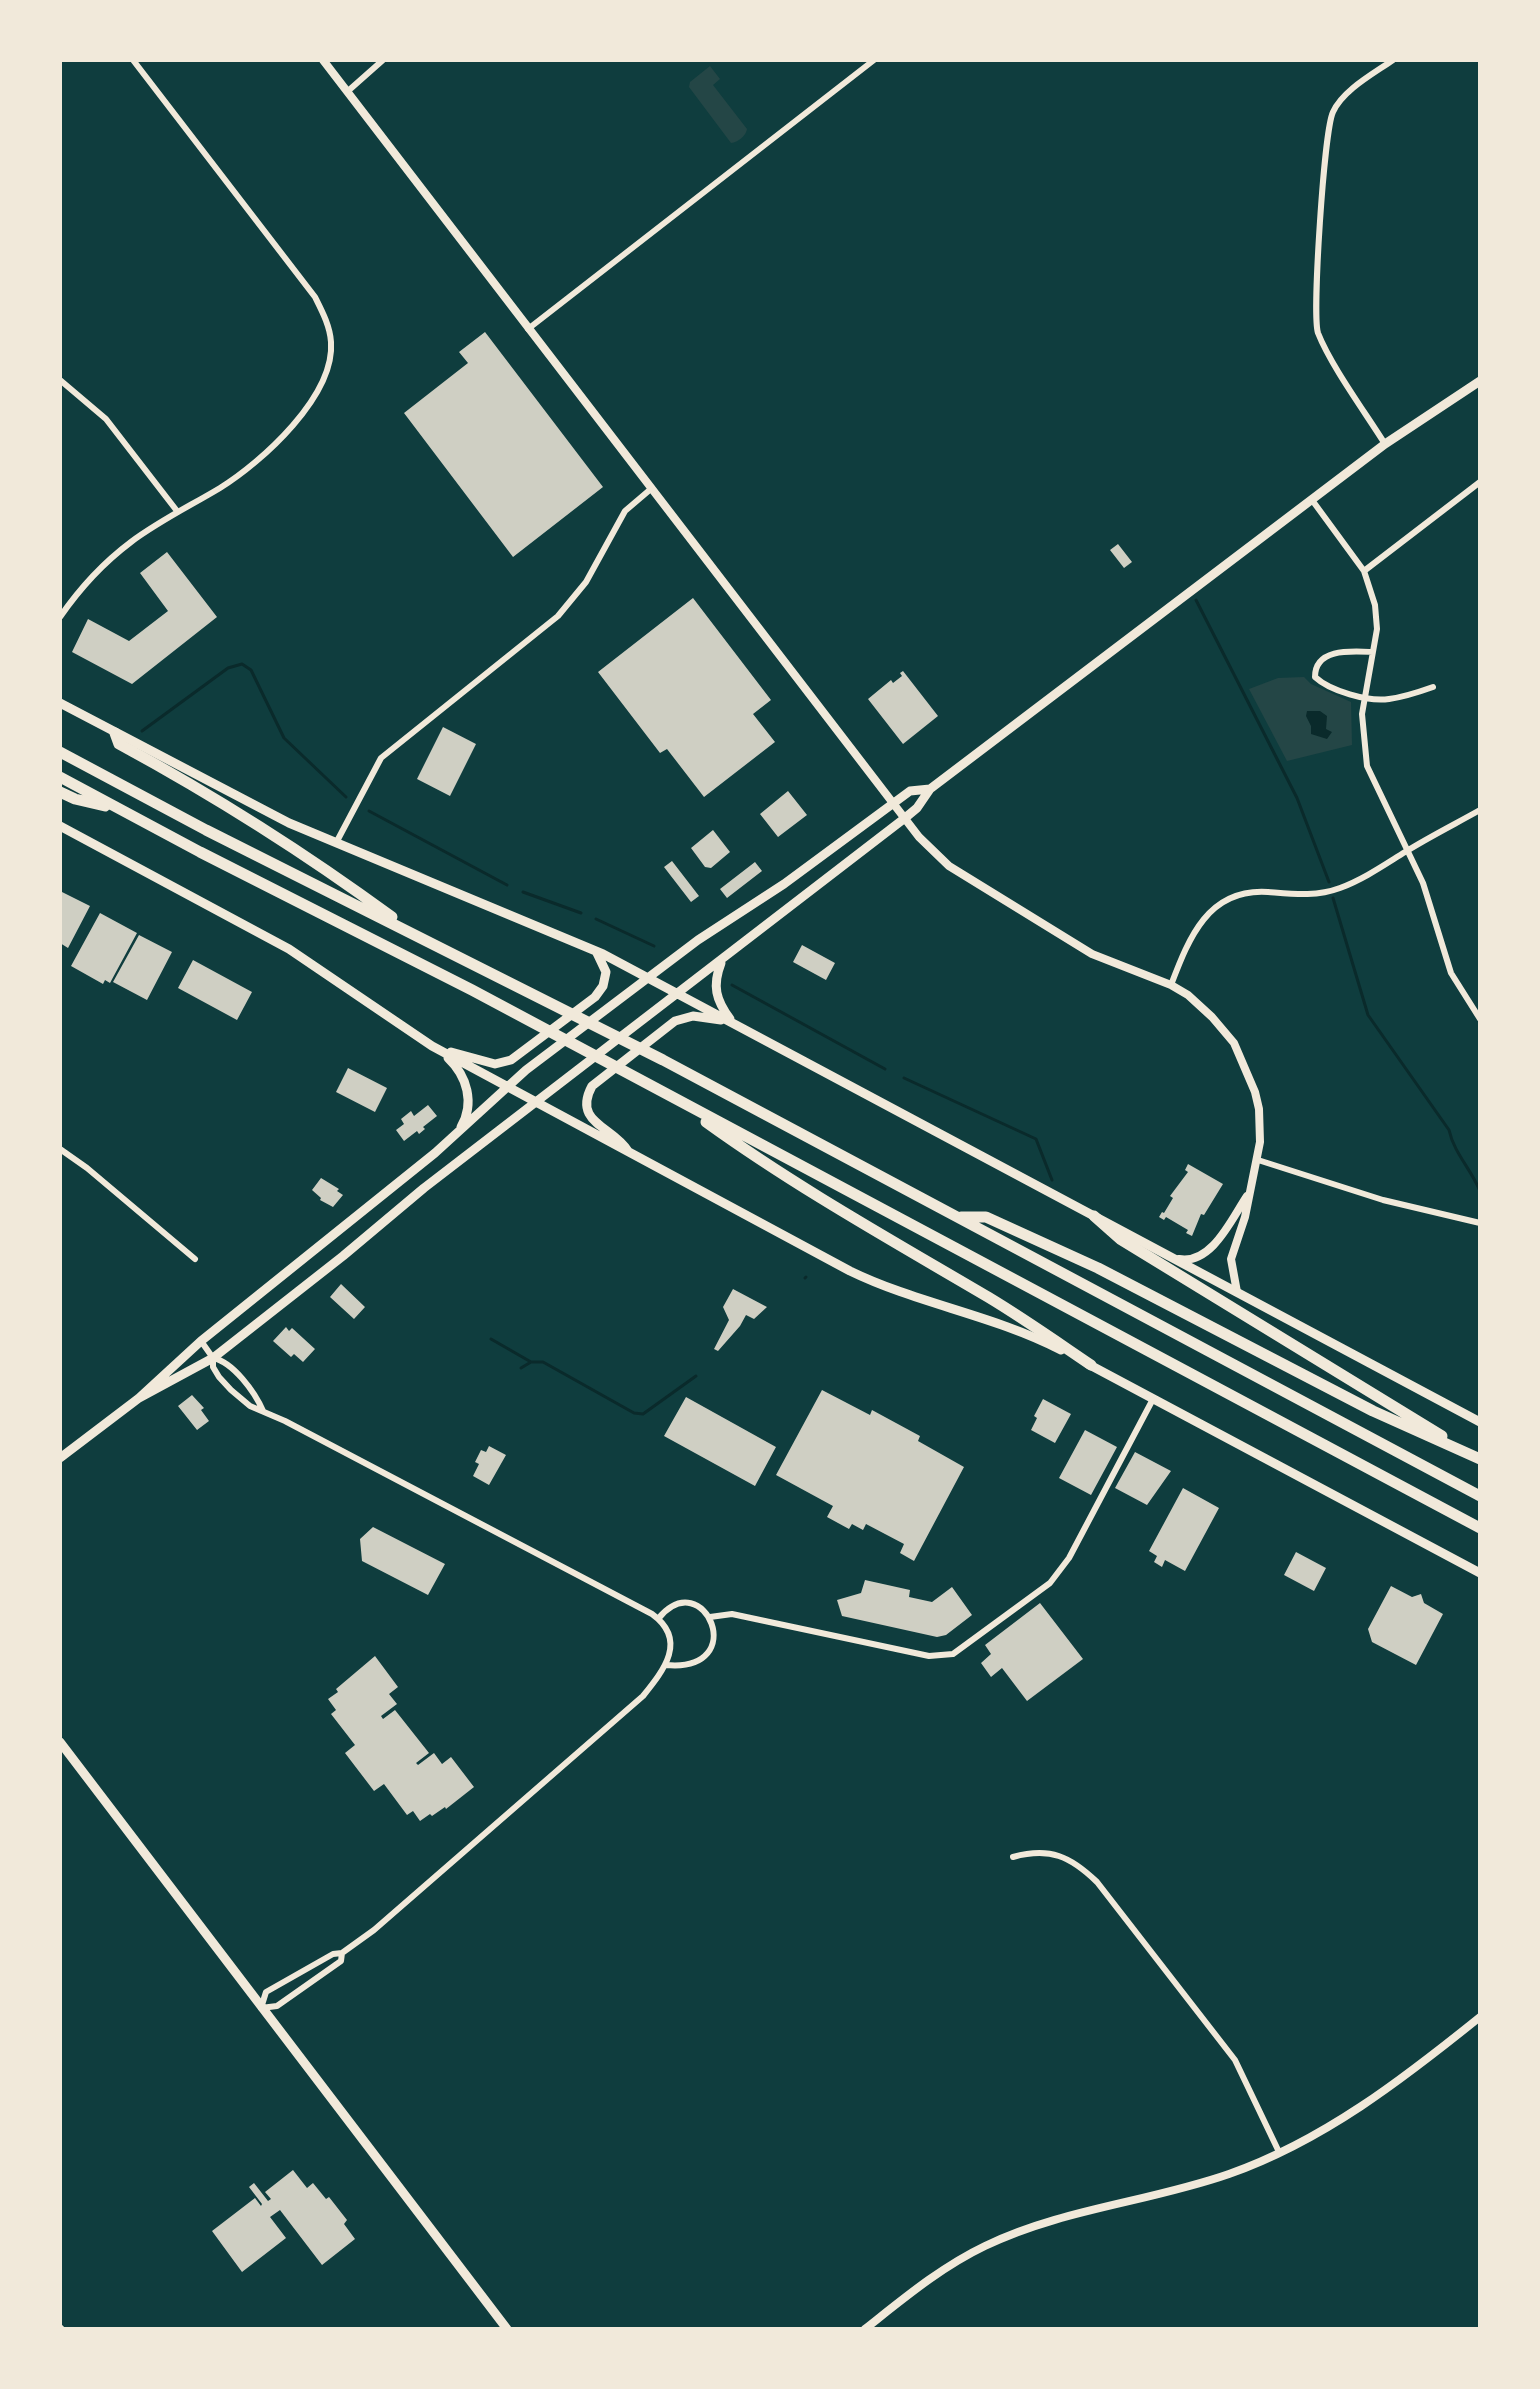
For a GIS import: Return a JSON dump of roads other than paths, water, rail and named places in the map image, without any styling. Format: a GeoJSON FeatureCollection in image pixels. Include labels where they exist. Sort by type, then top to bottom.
{"type":"FeatureCollection","features":[{"type":"Feature","properties":{"kind":"highway"},"geometry":{"type":"LineString","coordinates":[[115,733],[119,744],[212,797],[352,888],[415,934]]}},
{"type":"Feature","properties":{"kind":"highway"},"geometry":{"type":"LineString","coordinates":[[60,752],[206,830],[663,1060],[1480,1496]]}},
{"type":"Feature","properties":{"kind":"highway"},"geometry":{"type":"LineString","coordinates":[[60,777],[520,1015],[1480,1528]]}},
{"type":"Feature","properties":{"kind":"highway"},"geometry":{"type":"LineString","coordinates":[[60,792],[75,799],[121,810]]}},
{"type":"Feature","properties":{"kind":"highway"},"geometry":{"type":"LineString","coordinates":[[670,1095],[744,1150],[909,1252],[991,1298],[1091,1365]]}},
{"type":"Feature","properties":{"kind":"highway"},"geometry":{"type":"LineString","coordinates":[[1094,1216],[1120,1239],[1480,1459]]}},
{"type":"Feature","properties":{"kind":"highway"},"geometry":{"type":"LineString","coordinates":[[957,1217],[986,1217],[1098,1268],[1373,1411],[1480,1459]]}},
{"type":"Feature","properties":{"kind":"main road"},"geometry":{"type":"LineString","coordinates":[[139,1398],[213,1358],[535,1102],[905,818],[917,808],[930,789],[1385,444],[1480,381]]}},
{"type":"Feature","properties":{"kind":"main road"},"geometry":{"type":"LineString","coordinates":[[60,703],[273,816],[594,949],[1480,1422]]}},
{"type":"Feature","properties":{"kind":"main road"},"geometry":{"type":"LineString","coordinates":[[60,1458],[139,1398],[201,1341],[457,1133],[526,1070],[698,940],[784,884],[910,791],[930,789]]}},
{"type":"Feature","properties":{"kind":"main road"},"geometry":{"type":"LineString","coordinates":[[60,826],[289,949],[432,1046],[873,1282],[927,1303],[1022,1332],[1091,1365],[1480,1573]]}},
{"type":"Feature","properties":{"kind":"main road"},"geometry":{"type":"LineString","coordinates":[[432,1046],[492,1063],[503,1063],[514,1058],[598,993],[606,972],[594,949]]}},
{"type":"Feature","properties":{"kind":"main road"},"geometry":{"type":"LineString","coordinates":[[722,961],[716,980],[716,994],[732,1022]]}},
{"type":"Feature","properties":{"kind":"main road"},"geometry":{"type":"LineString","coordinates":[[629,1153],[620,1138],[599,1126],[590,1116],[587,1098],[592,1086],[678,1020],[697,1016],[732,1022]]}},
{"type":"Feature","properties":{"kind":"main road"},"geometry":{"type":"LineString","coordinates":[[432,1046],[455,1065],[466,1087],[467,1115],[457,1133]]}},
{"type":"Feature","properties":{"kind":"main road"},"geometry":{"type":"LineString","coordinates":[[60,1742],[507,2329]]}},
{"type":"Feature","properties":{"kind":"street"},"geometry":{"type":"LineString","coordinates":[[60,617],[109,559],[177,511],[222,487],[258,459],[291,426],[319,391],[329,364],[331,341],[315,297],[133,60]]}},
{"type":"Feature","properties":{"kind":"street"},"geometry":{"type":"LineString","coordinates":[[323,60],[919,837],[949,866],[1092,954],[1171,985],[1188,995],[1212,1017],[1242,1057],[1259,1109],[1258,1160],[1245,1217],[1231,1259],[1237,1292]]}},
{"type":"Feature","properties":{"kind":"street"},"geometry":{"type":"LineString","coordinates":[[348,91],[383,60]]}},
{"type":"Feature","properties":{"kind":"street"},"geometry":{"type":"LineString","coordinates":[[528,329],[874,60]]}},
{"type":"Feature","properties":{"kind":"street"},"geometry":{"type":"LineString","coordinates":[[1385,444],[1317,331],[1316,298],[1326,149],[1333,111],[1347,94],[1393,60]]}},
{"type":"Feature","properties":{"kind":"street"},"geometry":{"type":"LineString","coordinates":[[60,380],[106,419],[177,511]]}},
{"type":"Feature","properties":{"kind":"street"},"geometry":{"type":"LineString","coordinates":[[1364,571],[1480,482]]}},
{"type":"Feature","properties":{"kind":"street"},"geometry":{"type":"LineString","coordinates":[[336,843],[381,758],[558,616],[586,582],[625,511],[652,488]]}},
{"type":"Feature","properties":{"kind":"street"},"geometry":{"type":"LineString","coordinates":[[1312,500],[1364,571],[1375,605],[1377,629],[1364,696],[1362,730],[1367,766],[1423,883],[1451,973],[1480,1019]]}},
{"type":"Feature","properties":{"kind":"street"},"geometry":{"type":"LineString","coordinates":[[1372,652],[1346,650],[1320,661],[1315,667],[1315,677],[1321,683],[1386,700],[1433,687]]}},
{"type":"Feature","properties":{"kind":"street"},"geometry":{"type":"LineString","coordinates":[[1171,985],[1189,937],[1200,922],[1229,898],[1251,891],[1312,895],[1341,888],[1480,810]]}},
{"type":"Feature","properties":{"kind":"street"},"geometry":{"type":"LineString","coordinates":[[60,1149],[195,1259]]}},
{"type":"Feature","properties":{"kind":"street"},"geometry":{"type":"LineString","coordinates":[[1258,1160],[1383,1200],[1480,1223]]}},
{"type":"Feature","properties":{"kind":"street"},"geometry":{"type":"LineString","coordinates":[[1173,1258],[1186,1261],[1204,1254],[1248,1196]]}},
{"type":"Feature","properties":{"kind":"street"},"geometry":{"type":"LineString","coordinates":[[201,1341],[213,1358],[213,1367],[231,1390],[250,1406],[658,1619],[667,1627],[671,1641],[666,1665],[643,1696],[374,1930],[342,1953],[333,1954],[266,1992],[261,2008],[277,2006],[341,1961],[342,1953]]}},
{"type":"Feature","properties":{"kind":"street"},"geometry":{"type":"LineString","coordinates":[[213,1358],[224,1360],[259,1400],[263,1411]]}},
{"type":"Feature","properties":{"kind":"street"},"geometry":{"type":"LineString","coordinates":[[710,1617],[732,1614],[929,1656],[953,1654],[1050,1583],[1069,1558],[1153,1399]]}},
{"type":"Feature","properties":{"kind":"street"},"geometry":{"type":"LineString","coordinates":[[658,1619],[673,1605],[683,1602],[699,1606],[710,1617],[715,1630],[712,1645],[705,1656],[694,1664],[680,1667],[666,1665]]}},
{"type":"Feature","properties":{"kind":"street"},"geometry":{"type":"LineString","coordinates":[[1013,1857],[1034,1852],[1054,1854],[1075,1863],[1097,1882],[1235,2060],[1279,2152]]}},
{"type":"Feature","properties":{"kind":"street"},"geometry":{"type":"LineString","coordinates":[[865,2329],[917,2288],[984,2246],[1057,2219],[1166,2193],[1230,2173],[1279,2152],[1334,2124],[1393,2085],[1480,2017]]}},
{"type":"Feature","properties":{"kind":"waterway"},"geometry":{"type":"LineString","coordinates":[[1196,600],[1297,798],[1329,882]]}},
{"type":"Feature","properties":{"kind":"waterway"},"geometry":{"type":"LineString","coordinates":[[142,731],[228,668],[242,664],[251,670],[284,738],[346,797]]}},
{"type":"Feature","properties":{"kind":"waterway"},"geometry":{"type":"LineString","coordinates":[[369,811],[507,885]]}},
{"type":"Feature","properties":{"kind":"waterway"},"geometry":{"type":"LineString","coordinates":[[523,892],[581,913]]}},
{"type":"Feature","properties":{"kind":"waterway"},"geometry":{"type":"LineString","coordinates":[[1333,898],[1368,1015],[1449,1130],[1480,1191]]}},
{"type":"Feature","properties":{"kind":"waterway"},"geometry":{"type":"LineString","coordinates":[[596,919],[654,946]]}},
{"type":"Feature","properties":{"kind":"waterway"},"geometry":{"type":"LineString","coordinates":[[732,985],[885,1069]]}},
{"type":"Feature","properties":{"kind":"waterway"},"geometry":{"type":"LineString","coordinates":[[904,1078],[1036,1139],[1052,1180]]}},
{"type":"Feature","properties":{"kind":"waterway"},"geometry":{"type":"LineString","coordinates":[[491,1339],[531,1362],[543,1362],[634,1413],[643,1414],[696,1376]]}},
{"type":"Feature","properties":{"kind":"waterway"},"geometry":{"type":"LineString","coordinates":[[521,1368],[531,1362]]}}]}
